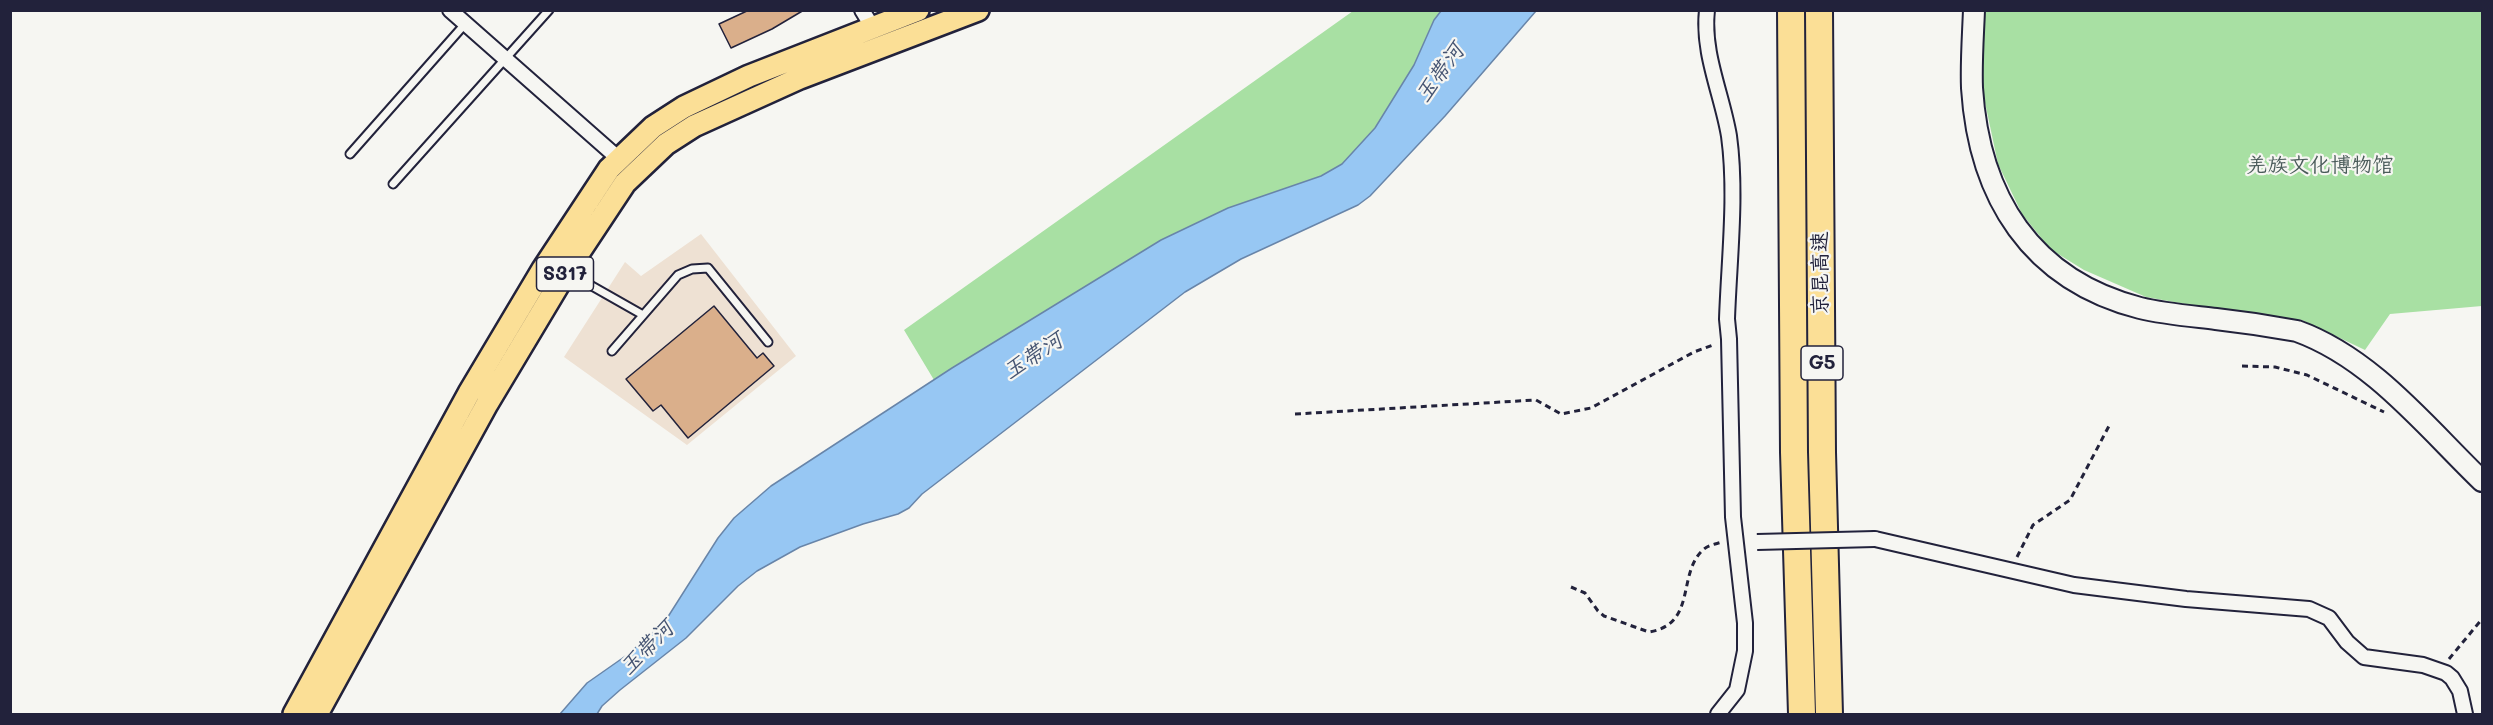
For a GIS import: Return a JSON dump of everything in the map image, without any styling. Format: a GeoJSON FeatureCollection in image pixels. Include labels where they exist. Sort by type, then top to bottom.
{"type":"FeatureCollection","features":[{"type":"Feature","properties":{"kind":"highway","name":"京昆高速"},"geometry":{"type":"LineString","coordinates":[[1791,10],[1795,486],[1802,714]]}},
{"type":"Feature","properties":{"kind":"highway","name":"京昆高速"},"geometry":{"type":"LineString","coordinates":[[1819,10],[1823,497],[1829,714]]}},
{"type":"Feature","properties":{"kind":"main road","name":"S317"},"geometry":{"type":"LineString","coordinates":[[294,714],[469,393],[589,196],[619,159],[652,127],[684,107],[868,19],[918,10]]}},
{"type":"Feature","properties":{"kind":"main road","name":"S317"},"geometry":{"type":"LineString","coordinates":[[317,714],[487,404],[566,272],[625,183],[648,159],[679,134],[768,92],[978,10]]}},
{"type":"Feature","properties":{"kind":"street"},"geometry":{"type":"LineString","coordinates":[[450,10],[619,159]]}},
{"type":"Feature","properties":{"kind":"street"},"geometry":{"type":"LineString","coordinates":[[1707,10],[1707,47],[1729,136],[1732,173],[1726,319],[1729,339],[1733,517],[1745,623],[1745,651],[1737,690],[1718,714]]}},
{"type":"Feature","properties":{"kind":"street"},"geometry":{"type":"LineString","coordinates":[[1974,10],[1972,86],[1981,148],[2001,204],[2013,225],[2044,259],[2081,287],[2140,308],[2297,331],[2314,337],[2363,368],[2482,481]]}},
{"type":"Feature","properties":{"kind":"street"},"geometry":{"type":"LineString","coordinates":[[1735,541],[1875,539],[2074,585],[2186,599],[2302,608],[2329,618],[2348,642],[2364,657],[2423,665],[2452,678],[2460,691],[2465,714]]}},
{"type":"Feature","properties":{"kind":"lane"},"geometry":{"type":"LineString","coordinates":[[393,184],[549,10]]}},
{"type":"Feature","properties":{"kind":"lane"},"geometry":{"type":"LineString","coordinates":[[350,154],[465,24]]}},
{"type":"Feature","properties":{"kind":"lane"},"geometry":{"type":"LineString","coordinates":[[612,351],[678,275],[692,268],[708,268],[768,342]]}},
{"type":"Feature","properties":{"kind":"lane"},"geometry":{"type":"LineString","coordinates":[[566,272],[643,315]]}},
{"type":"Feature","properties":{"kind":"path"},"geometry":{"type":"LineString","coordinates":[[1295,414],[1536,400],[1561,414],[1576,412],[1590,408],[1694,352],[1729,339]]}},
{"type":"Feature","properties":{"kind":"path"},"geometry":{"type":"LineString","coordinates":[[2242,366],[2275,367],[2307,375],[2388,414]]}},
{"type":"Feature","properties":{"kind":"path"},"geometry":{"type":"LineString","coordinates":[[2011,569],[2033,525],[2070,500],[2110,424]]}},
{"type":"Feature","properties":{"kind":"path"},"geometry":{"type":"LineString","coordinates":[[1571,587],[1585,593],[1604,616],[1649,632],[1656,631],[1669,624],[1679,613],[1689,578],[1702,551],[1722,541],[1735,541]]}},
{"type":"Feature","properties":{"kind":"path"},"geometry":{"type":"LineString","coordinates":[[2440,671],[2482,619]]}},
{"type":"Feature","properties":{"kind":"shaded area"},"geometry":{"type":"Polygon","coordinates":[[[701,234],[796,356],[687,445],[564,357],[625,262],[641,276],[701,234]]]}},
{"type":"Feature","properties":{"kind":"green space"},"geometry":{"type":"Polygon","coordinates":[[[1353,11],[1441,11],[1434,20],[1414,65],[1375,128],[1342,164],[1321,176],[1228,208],[1161,240],[934,380],[904,330],[1353,11]]]}},
{"type":"Feature","properties":{"kind":"green space","name":"羌族文化博物馆"},"geometry":{"type":"Polygon","coordinates":[[[1983,11],[2482,11],[2482,306],[2390,314],[2365,350],[2302,320],[2236,313],[2146,297],[2084,270],[2050,249],[2022,214],[1998,164],[1983,93],[1983,11]]]}},
{"type":"Feature","properties":{"kind":"water","name":"玉带河"},"geometry":{"type":"Polygon","coordinates":[[[1441,11],[1536,11],[1445,116],[1370,196],[1358,205],[1241,259],[1185,292],[922,494],[909,508],[898,514],[800,547],[757,571],[738,586],[686,638],[620,690],[602,706],[597,714],[560,714],[587,683],[627,655],[664,623],[718,538],[734,518],[771,486],[952,368],[1161,240],[1228,208],[1321,176],[1342,164],[1375,128],[1414,65],[1434,20],[1441,11]]]}},
{"type":"Feature","properties":{"kind":"building"},"geometry":{"type":"Polygon","coordinates":[[[749,10],[804,10],[772,29],[731,48],[719,24],[749,10]]]}},
{"type":"Feature","properties":{"kind":"building"},"geometry":{"type":"Polygon","coordinates":[[[714,306],[757,358],[763,353],[774,366],[688,438],[661,405],[653,411],[626,379],[714,306]]]}}]}
